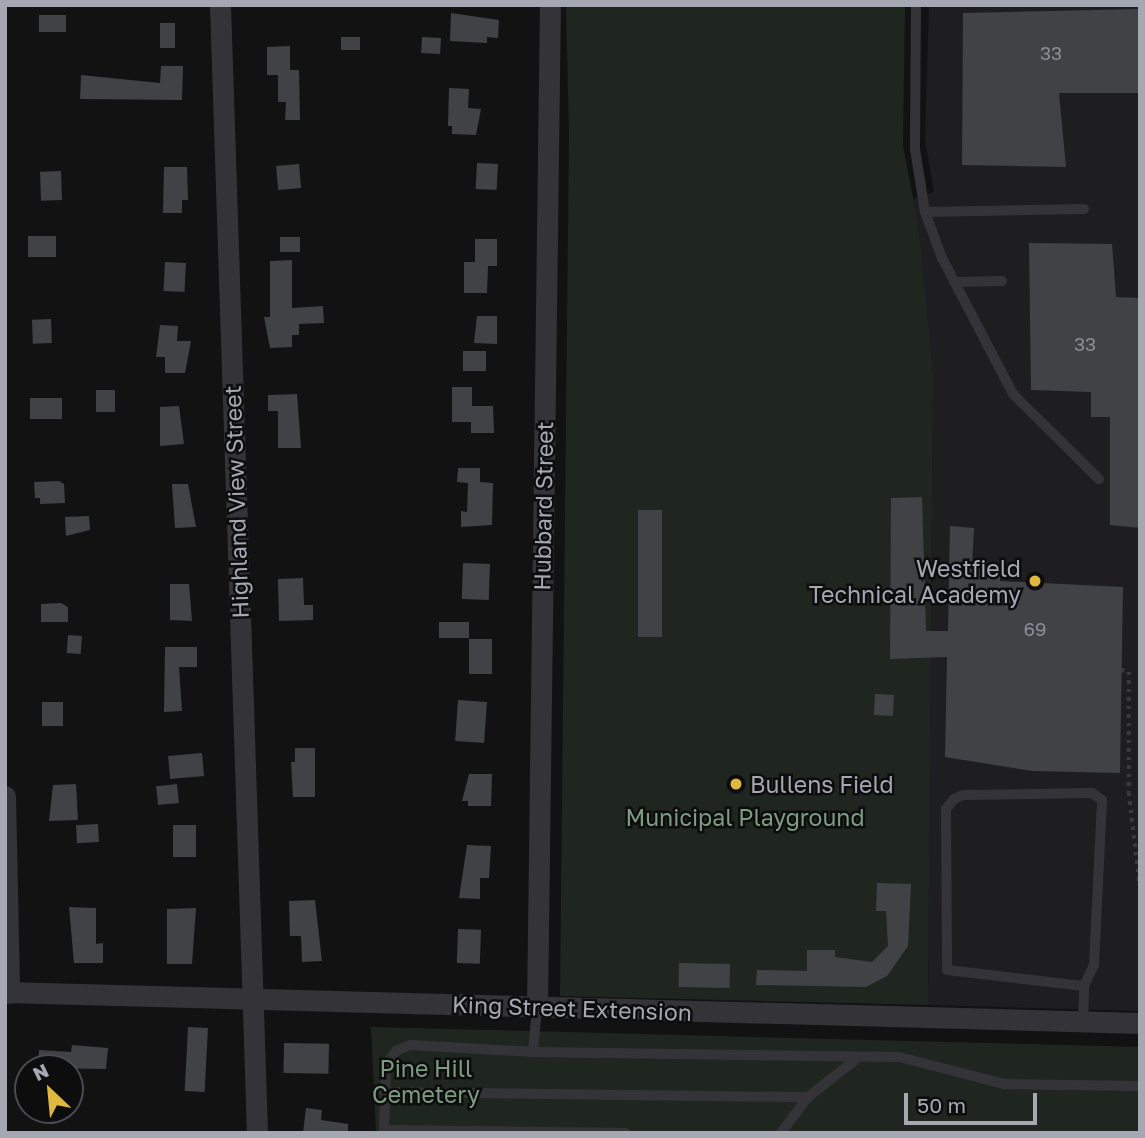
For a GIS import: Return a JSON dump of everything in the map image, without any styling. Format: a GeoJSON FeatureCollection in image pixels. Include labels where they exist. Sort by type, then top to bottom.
{"type":"FeatureCollection","features":[{"type":"Feature","properties":{"kind":"street","name":"Highland View Street"},"geometry":{"type":"LineString","coordinates":[[220,5],[257,1133]]}},
{"type":"Feature","properties":{"kind":"street","name":"Hubbard Street"},"geometry":{"type":"LineString","coordinates":[[537,1007],[550,5]]}},
{"type":"Feature","properties":{"kind":"street"},"geometry":{"type":"LineString","coordinates":[[5,796],[7,993]]}},
{"type":"Feature","properties":{"kind":"street","name":"King Street Extension"},"geometry":{"type":"LineString","coordinates":[[7,993],[1140,1023]]}},
{"type":"Feature","properties":{"kind":"lane"},"geometry":{"type":"LineString","coordinates":[[916,5],[915,149],[925,212],[954,282],[1013,394],[1099,479]]}},
{"type":"Feature","properties":{"kind":"lane"},"geometry":{"type":"LineString","coordinates":[[925,212],[1084,209]]}},
{"type":"Feature","properties":{"kind":"lane"},"geometry":{"type":"LineString","coordinates":[[954,282],[1002,281]]}},
{"type":"Feature","properties":{"kind":"lane"},"geometry":{"type":"LineString","coordinates":[[1083,1021],[1084,986],[1094,964],[1102,800],[1092,793],[963,795],[954,799],[946,809],[947,970],[1084,986]]}},
{"type":"Feature","properties":{"kind":"lane"},"geometry":{"type":"LineString","coordinates":[[533,1052],[537,1007]]}},
{"type":"Feature","properties":{"kind":"lane"},"geometry":{"type":"LineString","coordinates":[[626,1133],[384,1131],[386,1064],[396,1051],[410,1045],[533,1052],[857,1059],[899,1057],[1004,1084],[1140,1086]]}},
{"type":"Feature","properties":{"kind":"lane"},"geometry":{"type":"LineString","coordinates":[[781,1133],[808,1097],[857,1059]]}},
{"type":"Feature","properties":{"kind":"lane"},"geometry":{"type":"LineString","coordinates":[[384,1092],[808,1097]]}},
{"type":"Feature","properties":{"kind":"path"},"geometry":{"type":"LineString","coordinates":[[1121,670],[1129,671],[1129,793],[1140,886]]}},
{"type":"Feature","properties":{"kind":"shaded area","name":"Westfield Technical Academy"},"geometry":{"type":"Polygon","coordinates":[[[929,5],[1140,5],[1140,1011],[928,1005],[933,373],[913,199],[934,192],[925,139],[929,5]]]}},
{"type":"Feature","properties":{"kind":"green space","name":"Municipal Playground"},"geometry":{"type":"Polygon","coordinates":[[[566,5],[905,5],[903,146],[918,224],[933,373],[928,1005],[560,996],[569,135],[566,5]]]}},
{"type":"Feature","properties":{"kind":"green space","name":"Pine Hill Cemetery"},"geometry":{"type":"Polygon","coordinates":[[[371,1027],[1140,1047],[1140,1133],[376,1133],[371,1027]]]}},
{"type":"Feature","properties":{"kind":"building"},"geometry":{"type":"Polygon","coordinates":[[[1140,9],[1140,93],[1059,93],[1066,167],[962,165],[963,13],[1140,9]]]}},
{"type":"Feature","properties":{"kind":"building"},"geometry":{"type":"Polygon","coordinates":[[[451,13],[499,20],[498,38],[487,37],[487,43],[450,41],[451,13]]]}},
{"type":"Feature","properties":{"kind":"building"},"geometry":{"type":"Polygon","coordinates":[[[39,15],[66,15],[66,32],[39,32],[39,15]]]}},
{"type":"Feature","properties":{"kind":"building"},"geometry":{"type":"Polygon","coordinates":[[[160,23],[175,23],[175,48],[160,48],[160,23]]]}},
{"type":"Feature","properties":{"kind":"building"},"geometry":{"type":"Polygon","coordinates":[[[341,37],[360,37],[360,50],[341,50],[341,37]]]}},
{"type":"Feature","properties":{"kind":"building"},"geometry":{"type":"Polygon","coordinates":[[[422,37],[441,38],[440,54],[421,53],[422,37]]]}},
{"type":"Feature","properties":{"kind":"building"},"geometry":{"type":"Polygon","coordinates":[[[290,46],[290,70],[299,70],[300,120],[285,120],[286,102],[278,102],[278,75],[267,75],[267,47],[290,46]]]}},
{"type":"Feature","properties":{"kind":"building"},"geometry":{"type":"Polygon","coordinates":[[[161,66],[183,66],[182,100],[80,99],[81,75],[160,83],[161,66]]]}},
{"type":"Feature","properties":{"kind":"building"},"geometry":{"type":"Polygon","coordinates":[[[449,88],[469,89],[468,108],[481,109],[476,135],[452,134],[452,126],[448,126],[449,88]]]}},
{"type":"Feature","properties":{"kind":"building"},"geometry":{"type":"Polygon","coordinates":[[[477,163],[498,164],[497,190],[476,189],[477,163]]]}},
{"type":"Feature","properties":{"kind":"building"},"geometry":{"type":"Polygon","coordinates":[[[299,164],[301,188],[278,190],[276,166],[299,164]]]}},
{"type":"Feature","properties":{"kind":"building"},"geometry":{"type":"Polygon","coordinates":[[[164,167],[187,167],[188,200],[182,200],[182,213],[163,213],[164,167]]]}},
{"type":"Feature","properties":{"kind":"building"},"geometry":{"type":"Polygon","coordinates":[[[61,171],[62,200],[41,201],[40,172],[61,171]]]}},
{"type":"Feature","properties":{"kind":"building"},"geometry":{"type":"Polygon","coordinates":[[[28,236],[56,236],[56,257],[28,257],[28,236]]]}},
{"type":"Feature","properties":{"kind":"building"},"geometry":{"type":"Polygon","coordinates":[[[280,237],[300,237],[300,252],[280,252],[280,237]]]}},
{"type":"Feature","properties":{"kind":"building"},"geometry":{"type":"Polygon","coordinates":[[[475,239],[497,239],[497,266],[488,266],[487,293],[464,293],[464,262],[475,262],[475,239]]]}},
{"type":"Feature","properties":{"kind":"building"},"geometry":{"type":"Polygon","coordinates":[[[1029,243],[1112,244],[1116,297],[1140,298],[1140,528],[1110,525],[1110,417],[1091,417],[1091,392],[1031,390],[1029,243]]]}},
{"type":"Feature","properties":{"kind":"building"},"geometry":{"type":"Polygon","coordinates":[[[292,260],[292,308],[323,306],[324,323],[299,324],[299,335],[292,335],[292,347],[270,348],[264,317],[270,317],[270,261],[292,260]]]}},
{"type":"Feature","properties":{"kind":"building"},"geometry":{"type":"Polygon","coordinates":[[[165,262],[186,263],[184,292],[163,291],[165,262]]]}},
{"type":"Feature","properties":{"kind":"building"},"geometry":{"type":"Polygon","coordinates":[[[477,316],[497,316],[497,344],[474,343],[477,316]]]}},
{"type":"Feature","properties":{"kind":"building"},"geometry":{"type":"Polygon","coordinates":[[[51,319],[52,343],[33,344],[32,320],[51,319]]]}},
{"type":"Feature","properties":{"kind":"building"},"geometry":{"type":"Polygon","coordinates":[[[160,325],[178,326],[177,341],[191,341],[185,373],[165,373],[165,357],[156,357],[160,325]]]}},
{"type":"Feature","properties":{"kind":"building"},"geometry":{"type":"Polygon","coordinates":[[[463,351],[486,351],[486,371],[463,371],[463,351]]]}},
{"type":"Feature","properties":{"kind":"building"},"geometry":{"type":"Polygon","coordinates":[[[452,387],[472,387],[472,406],[493,406],[494,433],[471,433],[471,422],[452,422],[452,387]]]}},
{"type":"Feature","properties":{"kind":"building"},"geometry":{"type":"Polygon","coordinates":[[[96,390],[115,390],[115,412],[96,412],[96,390]]]}},
{"type":"Feature","properties":{"kind":"building"},"geometry":{"type":"Polygon","coordinates":[[[297,394],[301,448],[278,448],[278,411],[268,411],[268,395],[297,394]]]}},
{"type":"Feature","properties":{"kind":"building"},"geometry":{"type":"Polygon","coordinates":[[[30,398],[62,398],[62,419],[30,419],[30,398]]]}},
{"type":"Feature","properties":{"kind":"building"},"geometry":{"type":"Polygon","coordinates":[[[179,406],[184,444],[160,446],[160,407],[179,406]]]}},
{"type":"Feature","properties":{"kind":"building"},"geometry":{"type":"Polygon","coordinates":[[[458,468],[480,468],[480,482],[493,483],[492,525],[461,527],[461,511],[467,512],[468,483],[457,482],[458,468]]]}},
{"type":"Feature","properties":{"kind":"building"},"geometry":{"type":"Polygon","coordinates":[[[59,481],[64,484],[65,503],[40,504],[40,498],[35,498],[34,482],[59,481]]]}},
{"type":"Feature","properties":{"kind":"building"},"geometry":{"type":"Polygon","coordinates":[[[172,484],[188,484],[196,527],[175,528],[172,484]]]}},
{"type":"Feature","properties":{"kind":"building"},"geometry":{"type":"Polygon","coordinates":[[[922,497],[926,631],[948,631],[950,526],[974,528],[972,566],[1000,569],[1000,581],[1123,587],[1120,773],[1032,771],[945,757],[947,657],[890,659],[891,498],[922,497]]]}},
{"type":"Feature","properties":{"kind":"building"},"geometry":{"type":"Polygon","coordinates":[[[638,510],[662,510],[662,637],[638,637],[638,510]]]}},
{"type":"Feature","properties":{"kind":"building"},"geometry":{"type":"Polygon","coordinates":[[[89,516],[90,530],[66,536],[65,517],[89,516]]]}},
{"type":"Feature","properties":{"kind":"building"},"geometry":{"type":"Polygon","coordinates":[[[463,563],[490,564],[489,600],[462,599],[463,563]]]}},
{"type":"Feature","properties":{"kind":"building"},"geometry":{"type":"Polygon","coordinates":[[[303,578],[304,605],[313,605],[313,620],[279,621],[278,579],[303,578]]]}},
{"type":"Feature","properties":{"kind":"building"},"geometry":{"type":"Polygon","coordinates":[[[170,584],[189,584],[192,621],[170,620],[170,584]]]}},
{"type":"Feature","properties":{"kind":"building"},"geometry":{"type":"Polygon","coordinates":[[[61,603],[68,607],[68,622],[41,622],[41,604],[61,603]]]}},
{"type":"Feature","properties":{"kind":"building"},"geometry":{"type":"Polygon","coordinates":[[[439,622],[469,622],[469,638],[439,638],[439,622]]]}},
{"type":"Feature","properties":{"kind":"building"},"geometry":{"type":"Polygon","coordinates":[[[68,635],[82,636],[81,654],[67,653],[68,635]]]}},
{"type":"Feature","properties":{"kind":"building"},"geometry":{"type":"Polygon","coordinates":[[[469,639],[492,639],[492,674],[469,674],[469,639]]]}},
{"type":"Feature","properties":{"kind":"building"},"geometry":{"type":"Polygon","coordinates":[[[165,647],[197,647],[197,667],[179,667],[182,711],[164,712],[165,647]]]}},
{"type":"Feature","properties":{"kind":"building"},"geometry":{"type":"Polygon","coordinates":[[[875,694],[894,695],[893,716],[874,715],[875,694]]]}},
{"type":"Feature","properties":{"kind":"building"},"geometry":{"type":"Polygon","coordinates":[[[458,700],[487,702],[484,743],[455,741],[458,700]]]}},
{"type":"Feature","properties":{"kind":"building"},"geometry":{"type":"Polygon","coordinates":[[[42,702],[63,702],[63,726],[42,726],[42,702]]]}},
{"type":"Feature","properties":{"kind":"building"},"geometry":{"type":"Polygon","coordinates":[[[295,748],[315,748],[315,797],[293,797],[291,762],[295,762],[295,748]]]}},
{"type":"Feature","properties":{"kind":"building"},"geometry":{"type":"Polygon","coordinates":[[[202,753],[204,776],[170,779],[168,756],[202,753]]]}},
{"type":"Feature","properties":{"kind":"building"},"geometry":{"type":"Polygon","coordinates":[[[469,774],[492,774],[491,806],[468,806],[468,801],[462,801],[469,774]]]}},
{"type":"Feature","properties":{"kind":"building"},"geometry":{"type":"Polygon","coordinates":[[[76,784],[78,820],[49,821],[53,785],[76,784]]]}},
{"type":"Feature","properties":{"kind":"building"},"geometry":{"type":"Polygon","coordinates":[[[177,784],[179,803],[158,805],[156,786],[177,784]]]}},
{"type":"Feature","properties":{"kind":"building"},"geometry":{"type":"Polygon","coordinates":[[[98,824],[99,842],[77,843],[76,825],[98,824]]]}},
{"type":"Feature","properties":{"kind":"building"},"geometry":{"type":"Polygon","coordinates":[[[173,825],[196,825],[196,857],[173,857],[173,825]]]}},
{"type":"Feature","properties":{"kind":"building"},"geometry":{"type":"Polygon","coordinates":[[[467,845],[491,846],[489,878],[480,878],[480,899],[459,898],[467,845]]]}},
{"type":"Feature","properties":{"kind":"building"},"geometry":{"type":"Polygon","coordinates":[[[877,883],[911,884],[908,946],[887,976],[866,987],[756,985],[757,970],[807,971],[807,950],[835,950],[835,957],[872,962],[888,946],[886,911],[876,911],[877,883]]]}},
{"type":"Feature","properties":{"kind":"building"},"geometry":{"type":"Polygon","coordinates":[[[315,900],[322,961],[302,962],[301,936],[290,936],[289,901],[315,900]]]}},
{"type":"Feature","properties":{"kind":"building"},"geometry":{"type":"Polygon","coordinates":[[[69,907],[96,908],[96,944],[103,943],[103,963],[74,963],[69,907]]]}},
{"type":"Feature","properties":{"kind":"building"},"geometry":{"type":"Polygon","coordinates":[[[196,908],[192,964],[167,964],[167,909],[196,908]]]}},
{"type":"Feature","properties":{"kind":"building"},"geometry":{"type":"Polygon","coordinates":[[[458,929],[481,930],[480,964],[457,963],[458,929]]]}},
{"type":"Feature","properties":{"kind":"building"},"geometry":{"type":"Polygon","coordinates":[[[679,963],[730,964],[730,988],[679,987],[679,963]]]}},
{"type":"Feature","properties":{"kind":"building"},"geometry":{"type":"Polygon","coordinates":[[[188,1027],[208,1028],[205,1092],[185,1091],[188,1027]]]}},
{"type":"Feature","properties":{"kind":"building"},"geometry":{"type":"Polygon","coordinates":[[[284,1043],[329,1044],[328,1074],[283,1073],[284,1043]]]}},
{"type":"Feature","properties":{"kind":"building"},"geometry":{"type":"Polygon","coordinates":[[[72,1045],[108,1048],[106,1069],[84,1069],[84,1054],[39,1054],[39,1050],[71,1052],[72,1045]]]}},
{"type":"Feature","properties":{"kind":"building"},"geometry":{"type":"Polygon","coordinates":[[[306,1108],[322,1110],[321,1120],[348,1124],[348,1133],[303,1133],[306,1108]]]}},
{"type":"Feature","properties":{"kind":"place","name":"Westfield Technical Academy"},"geometry":{"type":"Point","coordinates":[1035,581]}},
{"type":"Feature","properties":{"kind":"place","name":"Bullens Field"},"geometry":{"type":"Point","coordinates":[736,784]}}]}
